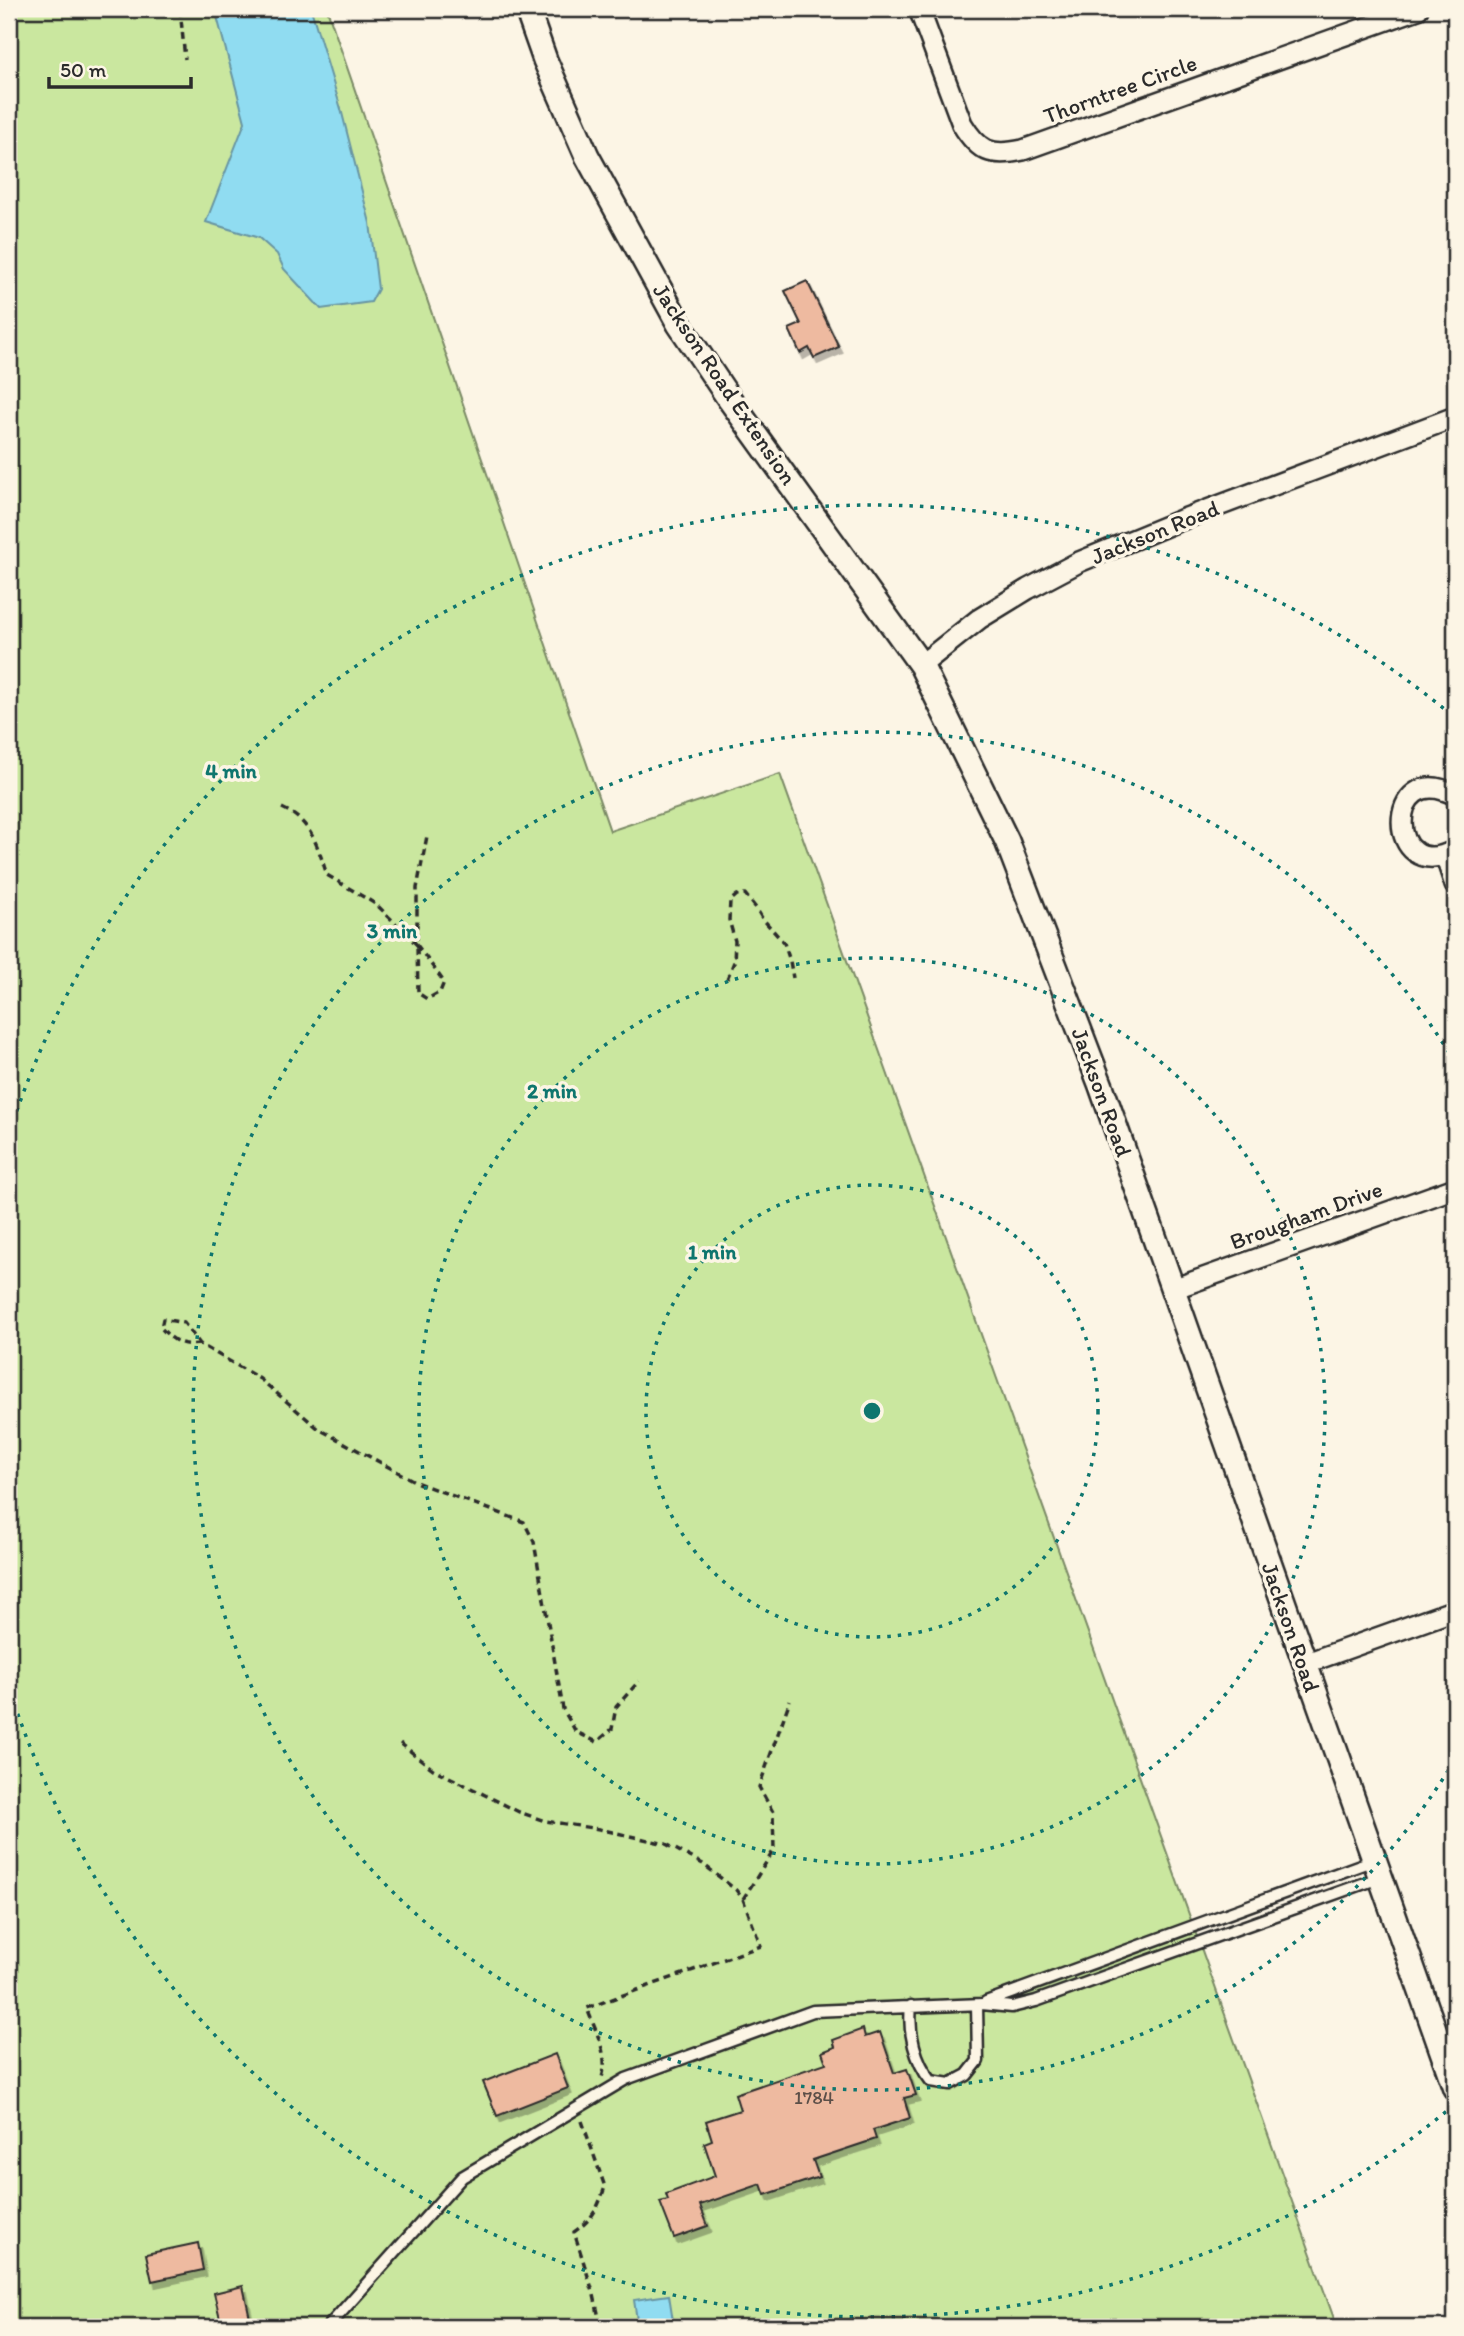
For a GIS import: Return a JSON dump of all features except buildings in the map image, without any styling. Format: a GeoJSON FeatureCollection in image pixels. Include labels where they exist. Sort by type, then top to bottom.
{"type":"FeatureCollection","features":[{"type":"Feature","properties":{"kind":"street","name":"Jackson Road Extension"},"geometry":{"type":"LineString","coordinates":[[527,9],[545,60],[587,156],[679,324],[730,400],[921,665]]}},
{"type":"Feature","properties":{"kind":"street","name":"Thorntree Circle"},"geometry":{"type":"LineString","coordinates":[[919,9],[962,124],[972,140],[983,149],[1007,154],[1419,9]]}},
{"type":"Feature","properties":{"kind":"street","name":"Jackson Road"},"geometry":{"type":"LineString","coordinates":[[1455,417],[1181,520],[1079,562],[979,619],[921,665],[1007,841],[1101,1086],[1377,1869],[1451,2062],[1455,2088]]}},
{"type":"Feature","properties":{"kind":"street"},"geometry":{"type":"LineString","coordinates":[[1455,795],[1445,790],[1423,790],[1406,804],[1401,815],[1404,838],[1411,848],[1433,857],[1450,853],[1455,885]]}},
{"type":"Feature","properties":{"kind":"street","name":"Brougham Drive"},"geometry":{"type":"LineString","coordinates":[[1173,1289],[1455,1188]]}},
{"type":"Feature","properties":{"kind":"street"},"geometry":{"type":"LineString","coordinates":[[1304,1664],[1455,1610]]}},
{"type":"Feature","properties":{"kind":"lane"},"geometry":{"type":"LineString","coordinates":[[980,2004],[1377,1869]]}},
{"type":"Feature","properties":{"kind":"lane"},"geometry":{"type":"LineString","coordinates":[[328,2327],[462,2177],[626,2080],[813,2011],[980,2004],[1012,2007],[1036,2001],[1377,1869]]}},
{"type":"Feature","properties":{"kind":"lane"},"geometry":{"type":"LineString","coordinates":[[911,2006],[911,2032],[922,2070],[931,2081],[950,2084],[967,2075],[978,2061],[976,2039],[980,2004]]}},
{"type":"Feature","properties":{"kind":"path"},"geometry":{"type":"LineString","coordinates":[[180,9],[185,59]]}},
{"type":"Feature","properties":{"kind":"path"},"geometry":{"type":"LineString","coordinates":[[282,808],[293,813],[313,835],[327,875],[377,905],[417,945],[444,982],[440,992],[427,999],[418,993],[417,945],[418,888],[427,836]]}},
{"type":"Feature","properties":{"kind":"path"},"geometry":{"type":"LineString","coordinates":[[727,979],[734,962],[735,941],[729,920],[730,901],[737,895],[745,894],[784,943],[793,978]]}},
{"type":"Feature","properties":{"kind":"path"},"geometry":{"type":"LineString","coordinates":[[200,1344],[185,1345],[173,1340],[161,1328],[163,1320],[184,1323],[200,1344],[260,1379],[319,1429],[418,1483],[524,1522],[534,1542],[563,1709],[576,1732],[597,1742],[612,1729],[616,1707],[639,1681]]}},
{"type":"Feature","properties":{"kind":"path"},"geometry":{"type":"LineString","coordinates":[[743,1899],[774,1850],[773,1812],[759,1787],[790,1700]]}},
{"type":"Feature","properties":{"kind":"path"},"geometry":{"type":"LineString","coordinates":[[400,1743],[433,1769],[519,1812],[545,1821],[599,1829],[666,1844],[703,1864],[736,1890],[743,1899],[761,1946],[587,2008],[603,2055],[605,2069],[599,2083]]}},
{"type":"Feature","properties":{"kind":"path"},"geometry":{"type":"LineString","coordinates":[[582,2120],[605,2187],[596,2212],[574,2232],[601,2327]]}},
{"type":"Feature","properties":{"kind":"green space"},"geometry":{"type":"Polygon","coordinates":[[[9,9],[327,9],[610,831],[780,774],[1337,2327],[9,2327],[9,9]]]}},
{"type":"Feature","properties":{"kind":"water"},"geometry":{"type":"Polygon","coordinates":[[[215,9],[311,9],[341,109],[370,223],[378,289],[371,302],[321,309],[284,269],[277,254],[259,238],[206,222],[245,122],[215,9]]]}},
{"type":"Feature","properties":{"kind":"water"},"geometry":{"type":"Polygon","coordinates":[[[669,2295],[674,2327],[638,2327],[634,2300],[669,2295]]]}}]}
